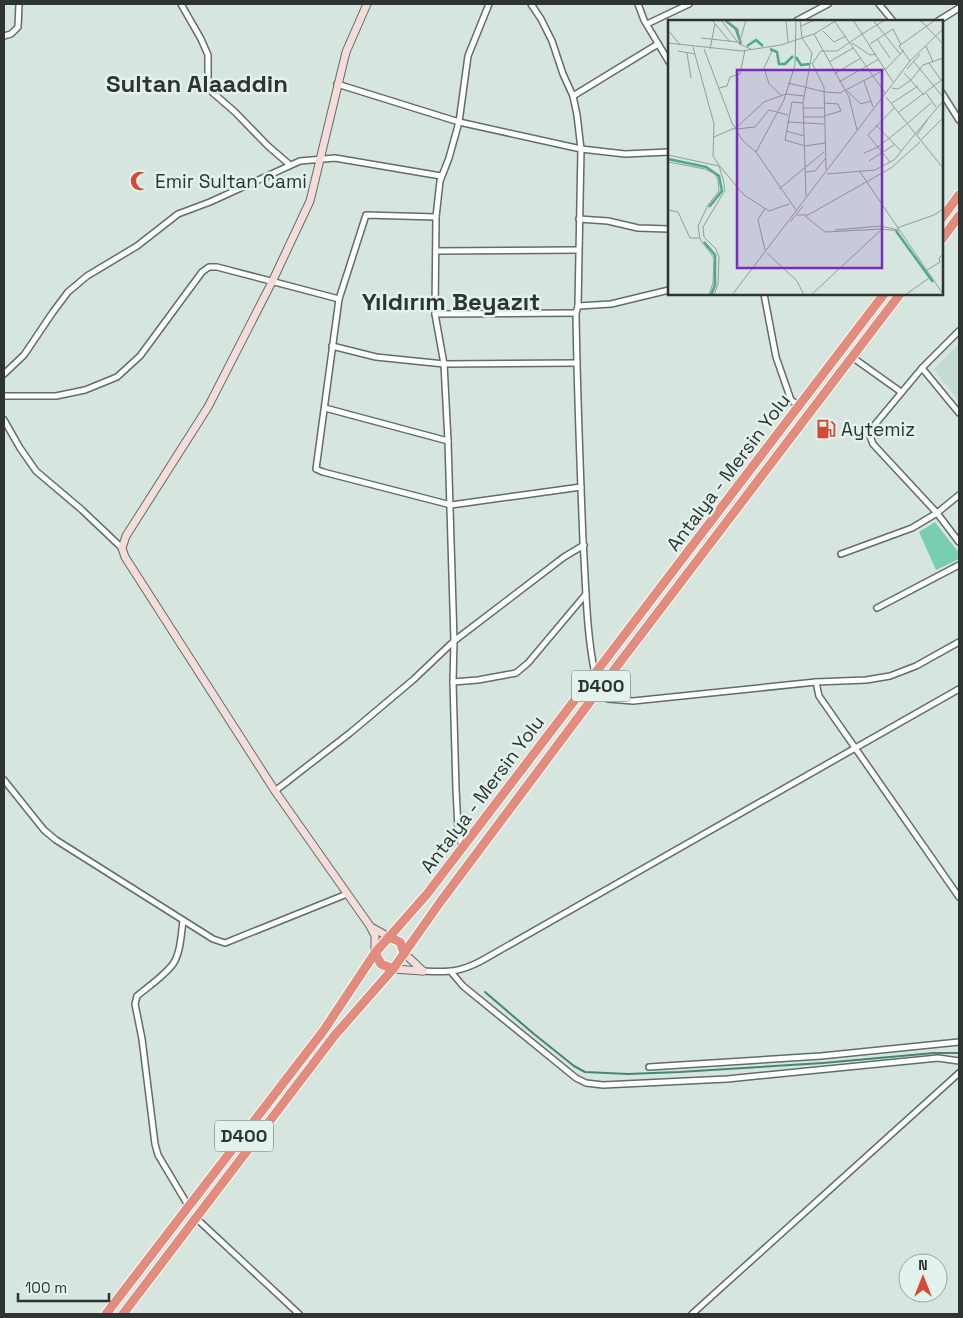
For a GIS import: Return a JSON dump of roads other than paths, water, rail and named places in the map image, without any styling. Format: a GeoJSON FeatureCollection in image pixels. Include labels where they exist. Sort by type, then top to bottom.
{"type":"FeatureCollection","features":[{"type":"Feature","properties":{"kind":"highway"},"geometry":{"type":"LineString","coordinates":[[943,217],[959,195]]}},
{"type":"Feature","properties":{"kind":"highway"},"geometry":{"type":"LineString","coordinates":[[943,238],[959,216]]}},
{"type":"Feature","properties":{"kind":"highway","name":"Antalya - Mersin Yolu"},"geometry":{"type":"LineString","coordinates":[[106,1314],[190,1208],[324,1030],[375,953],[427,894],[883,295]]}},
{"type":"Feature","properties":{"kind":"highway","name":"Antalya - Mersin Yolu"},"geometry":{"type":"LineString","coordinates":[[123,1314],[197,1219],[335,1034],[393,969],[441,901],[595,695],[899,295]]}},
{"type":"Feature","properties":{"kind":"highway"},"geometry":{"type":"LineString","coordinates":[[389,937],[400,942],[404,953]]}},
{"type":"Feature","properties":{"kind":"highway"},"geometry":{"type":"LineString","coordinates":[[375,953],[381,964],[393,969]]}},
{"type":"Feature","properties":{"kind":"street"},"geometry":{"type":"LineString","coordinates":[[4,36],[11,34],[18,27],[19,4]]}},
{"type":"Feature","properties":{"kind":"street"},"geometry":{"type":"LineString","coordinates":[[181,4],[208,54],[208,85],[212,92],[290,165]]}},
{"type":"Feature","properties":{"kind":"street"},"geometry":{"type":"LineString","coordinates":[[122,548],[126,536],[208,407],[272,282],[310,200],[346,52],[366,4]]}},
{"type":"Feature","properties":{"kind":"street"},"geometry":{"type":"LineString","coordinates":[[462,847],[458,828],[456,790],[448,440],[444,364],[435,314],[436,217],[442,176],[450,158],[459,122],[468,56],[489,4]]}},
{"type":"Feature","properties":{"kind":"street"},"geometry":{"type":"LineString","coordinates":[[531,4],[552,41],[562,74],[573,96],[581,149],[578,306],[576,313],[577,363],[586,593],[591,657],[595,674]]}},
{"type":"Feature","properties":{"kind":"street"},"geometry":{"type":"LineString","coordinates":[[638,4],[668,60]]}},
{"type":"Feature","properties":{"kind":"street"},"geometry":{"type":"LineString","coordinates":[[647,24],[689,4]]}},
{"type":"Feature","properties":{"kind":"street"},"geometry":{"type":"LineString","coordinates":[[798,20],[828,4]]}},
{"type":"Feature","properties":{"kind":"street"},"geometry":{"type":"LineString","coordinates":[[879,4],[892,20]]}},
{"type":"Feature","properties":{"kind":"street"},"geometry":{"type":"LineString","coordinates":[[940,20],[959,8]]}},
{"type":"Feature","properties":{"kind":"street"},"geometry":{"type":"LineString","coordinates":[[573,96],[658,44]]}},
{"type":"Feature","properties":{"kind":"street"},"geometry":{"type":"LineString","coordinates":[[337,84],[459,122],[581,149],[625,154],[668,152]]}},
{"type":"Feature","properties":{"kind":"street"},"geometry":{"type":"LineString","coordinates":[[943,95],[959,120]]}},
{"type":"Feature","properties":{"kind":"street"},"geometry":{"type":"LineString","coordinates":[[4,374],[24,355],[68,292],[87,276],[137,246],[178,214],[210,202],[300,161],[335,158],[442,176]]}},
{"type":"Feature","properties":{"kind":"street"},"geometry":{"type":"LineString","coordinates":[[436,217],[366,214],[339,298],[316,468],[323,472],[450,505],[581,487]]}},
{"type":"Feature","properties":{"kind":"street"},"geometry":{"type":"LineString","coordinates":[[579,218],[608,221],[638,228],[668,229]]}},
{"type":"Feature","properties":{"kind":"street"},"geometry":{"type":"LineString","coordinates":[[436,251],[578,250]]}},
{"type":"Feature","properties":{"kind":"street"},"geometry":{"type":"LineString","coordinates":[[4,396],[56,396],[85,390],[117,377],[140,356],[202,272],[209,267],[217,267],[339,298]]}},
{"type":"Feature","properties":{"kind":"street"},"geometry":{"type":"LineString","coordinates":[[578,306],[611,304],[668,290]]}},
{"type":"Feature","properties":{"kind":"street"},"geometry":{"type":"LineString","coordinates":[[764,295],[776,357],[791,400],[799,406]]}},
{"type":"Feature","properties":{"kind":"street"},"geometry":{"type":"LineString","coordinates":[[435,314],[576,313]]}},
{"type":"Feature","properties":{"kind":"street"},"geometry":{"type":"LineString","coordinates":[[959,331],[901,392],[872,428],[870,436],[873,444],[937,513],[959,542]]}},
{"type":"Feature","properties":{"kind":"street"},"geometry":{"type":"LineString","coordinates":[[332,346],[376,357],[444,364],[577,363]]}},
{"type":"Feature","properties":{"kind":"street"},"geometry":{"type":"LineString","coordinates":[[852,357],[901,392]]}},
{"type":"Feature","properties":{"kind":"street"},"geometry":{"type":"LineString","coordinates":[[922,368],[959,413]]}},
{"type":"Feature","properties":{"kind":"street"},"geometry":{"type":"LineString","coordinates":[[325,408],[448,440]]}},
{"type":"Feature","properties":{"kind":"street"},"geometry":{"type":"LineString","coordinates":[[4,420],[36,471],[82,510],[122,548],[125,557],[275,791],[370,926],[375,936],[375,953]]}},
{"type":"Feature","properties":{"kind":"street"},"geometry":{"type":"LineString","coordinates":[[841,554],[912,528],[937,513],[959,496]]}},
{"type":"Feature","properties":{"kind":"street"},"geometry":{"type":"LineString","coordinates":[[275,791],[350,733],[413,680],[454,642],[564,556],[584,544]]}},
{"type":"Feature","properties":{"kind":"street"},"geometry":{"type":"LineString","coordinates":[[877,608],[959,565]]}},
{"type":"Feature","properties":{"kind":"street"},"geometry":{"type":"LineString","coordinates":[[453,682],[478,680],[516,673],[528,663],[586,593]]}},
{"type":"Feature","properties":{"kind":"street"},"geometry":{"type":"LineString","coordinates":[[595,695],[608,699],[634,701],[816,682],[866,680],[890,676],[916,666],[959,642]]}},
{"type":"Feature","properties":{"kind":"street"},"geometry":{"type":"LineString","coordinates":[[816,682],[819,696],[959,897]]}},
{"type":"Feature","properties":{"kind":"street"},"geometry":{"type":"LineString","coordinates":[[393,969],[452,973],[469,968],[959,689]]}},
{"type":"Feature","properties":{"kind":"street"},"geometry":{"type":"LineString","coordinates":[[4,780],[44,830],[56,840],[212,939],[225,943],[347,894]]}},
{"type":"Feature","properties":{"kind":"street"},"geometry":{"type":"LineString","coordinates":[[183,921],[178,952],[174,963],[137,996],[135,1004],[142,1039],[154,1144],[158,1155],[190,1208]]}},
{"type":"Feature","properties":{"kind":"street"},"geometry":{"type":"LineString","coordinates":[[370,926],[389,937]]}},
{"type":"Feature","properties":{"kind":"street"},"geometry":{"type":"LineString","coordinates":[[404,953],[423,971]]}},
{"type":"Feature","properties":{"kind":"street"},"geometry":{"type":"LineString","coordinates":[[452,973],[463,986],[576,1078],[586,1083],[602,1085],[727,1080],[938,1058],[959,1061]]}},
{"type":"Feature","properties":{"kind":"street"},"geometry":{"type":"LineString","coordinates":[[649,1067],[821,1056],[959,1042]]}},
{"type":"Feature","properties":{"kind":"street"},"geometry":{"type":"LineString","coordinates":[[692,1314],[959,1073]]}},
{"type":"Feature","properties":{"kind":"street"},"geometry":{"type":"LineString","coordinates":[[197,1219],[299,1314]]}},
{"type":"Feature","properties":{"kind":"waterway"},"geometry":{"type":"LineString","coordinates":[[485,992],[534,1034],[574,1066],[585,1072],[628,1074],[679,1072],[823,1063],[934,1053],[959,1053]]}},
{"type":"Feature","properties":{"kind":"place","name":"Emir Sultan Cami"},"geometry":{"type":"Point","coordinates":[140,181]}},
{"type":"Feature","properties":{"kind":"place","name":"Aytemiz"},"geometry":{"type":"Point","coordinates":[826,429]}},
{"type":"Feature","properties":{"kind":"district","name":"Sultan Alaaddin"},"geometry":{"type":"Point","coordinates":[197,84]}},
{"type":"Feature","properties":{"kind":"district","name":"Yıldırım Beyazıt"},"geometry":{"type":"Point","coordinates":[451,302]}}]}
